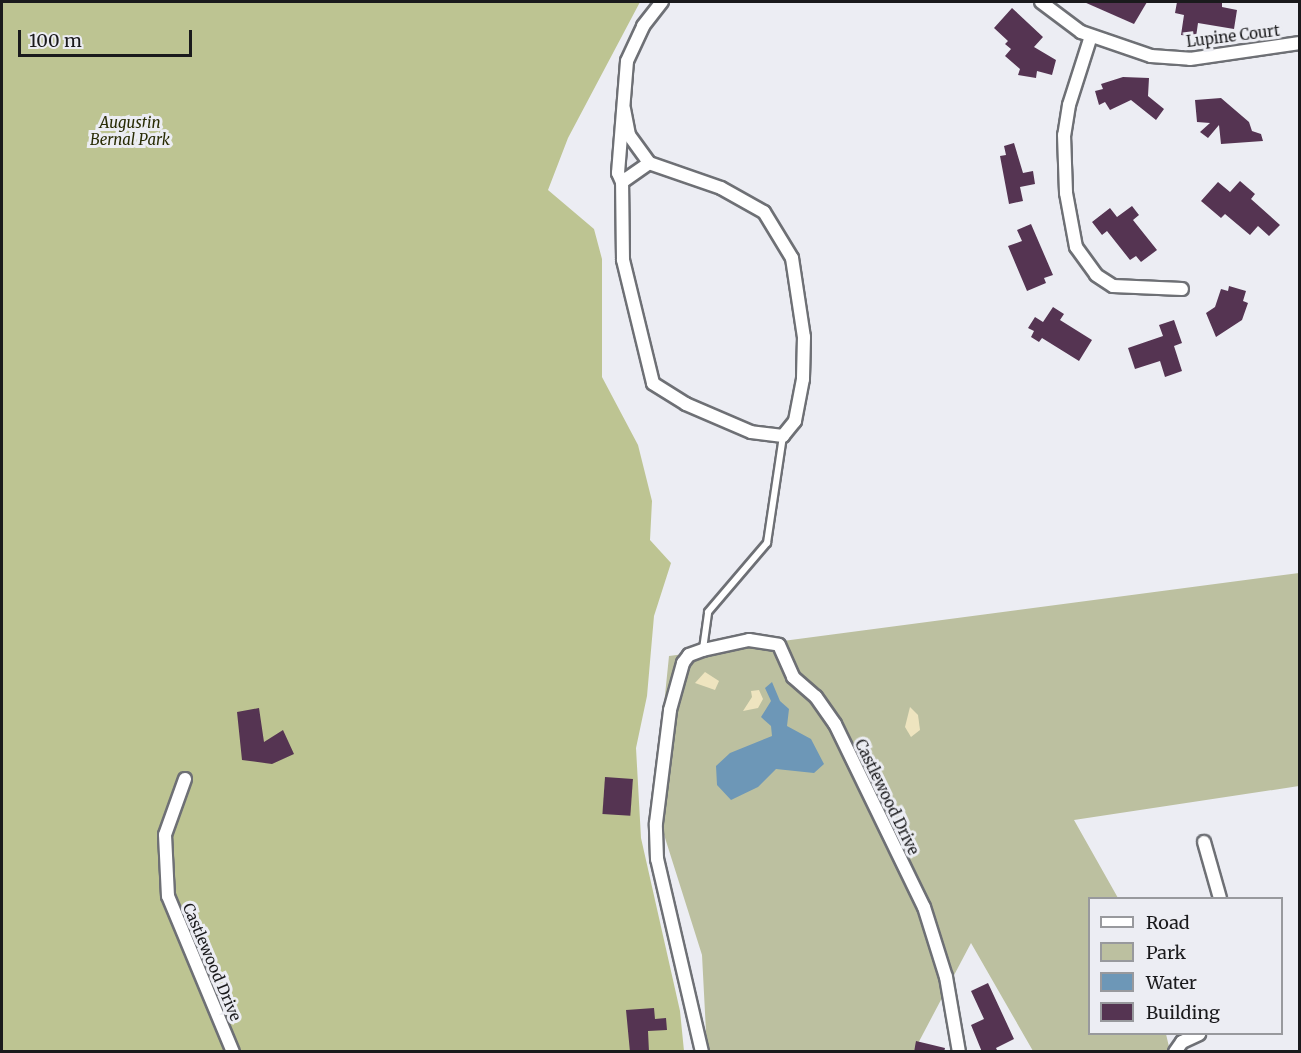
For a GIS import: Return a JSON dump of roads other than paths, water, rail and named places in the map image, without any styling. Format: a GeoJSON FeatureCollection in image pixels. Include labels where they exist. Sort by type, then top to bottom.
{"type":"FeatureCollection","features":[{"type":"Feature","properties":{"kind":"street"},"geometry":{"type":"LineString","coordinates":[[624,109],[629,135],[649,163],[722,188],[764,212],[792,258],[804,337],[803,379],[795,421],[783,436],[751,432],[686,404],[653,383],[623,261],[622,182],[618,172],[627,61],[643,26],[662,2]]}},
{"type":"Feature","properties":{"kind":"street","name":"Lupine Court"},"geometry":{"type":"LineString","coordinates":[[1041,2],[1091,36],[1151,56],[1190,59],[1299,43]]}},
{"type":"Feature","properties":{"kind":"street"},"geometry":{"type":"LineString","coordinates":[[1091,36],[1071,94],[1064,135],[1066,193],[1076,247],[1096,275],[1113,285],[1182,289]]}},
{"type":"Feature","properties":{"kind":"street"},"geometry":{"type":"LineString","coordinates":[[622,182],[649,163]]}},
{"type":"Feature","properties":{"kind":"street","name":"Castlewood Drive"},"geometry":{"type":"LineString","coordinates":[[702,1052],[657,858],[656,823],[670,710],[683,663],[689,655],[703,650],[749,640],[779,645],[793,677],[816,697],[836,724],[924,907],[954,1008],[959,1052]]}},
{"type":"Feature","properties":{"kind":"street","name":"Castlewood Drive"},"geometry":{"type":"LineString","coordinates":[[185,780],[165,835],[168,896],[233,1052]]}},
{"type":"Feature","properties":{"kind":"street"},"geometry":{"type":"LineString","coordinates":[[1204,842],[1220,897]]}},
{"type":"Feature","properties":{"kind":"street"},"geometry":{"type":"LineString","coordinates":[[1175,1052],[1182,1042],[1197,1035]]}},
{"type":"Feature","properties":{"kind":"lane"},"geometry":{"type":"LineString","coordinates":[[703,650],[708,612],[767,543],[783,436]]}},
{"type":"Feature","properties":{"kind":"water"},"geometry":{"type":"Polygon","coordinates":[[[772,682],[780,701],[789,709],[787,726],[811,739],[824,764],[814,773],[776,769],[758,787],[731,800],[717,785],[716,766],[730,753],[772,736],[771,726],[761,717],[771,701],[765,688],[772,682]]]}},
{"type":"Feature","properties":{"kind":"park label","name":"Augustin Bernal Park"},"geometry":{"type":"Point","coordinates":[130,130]}}]}
